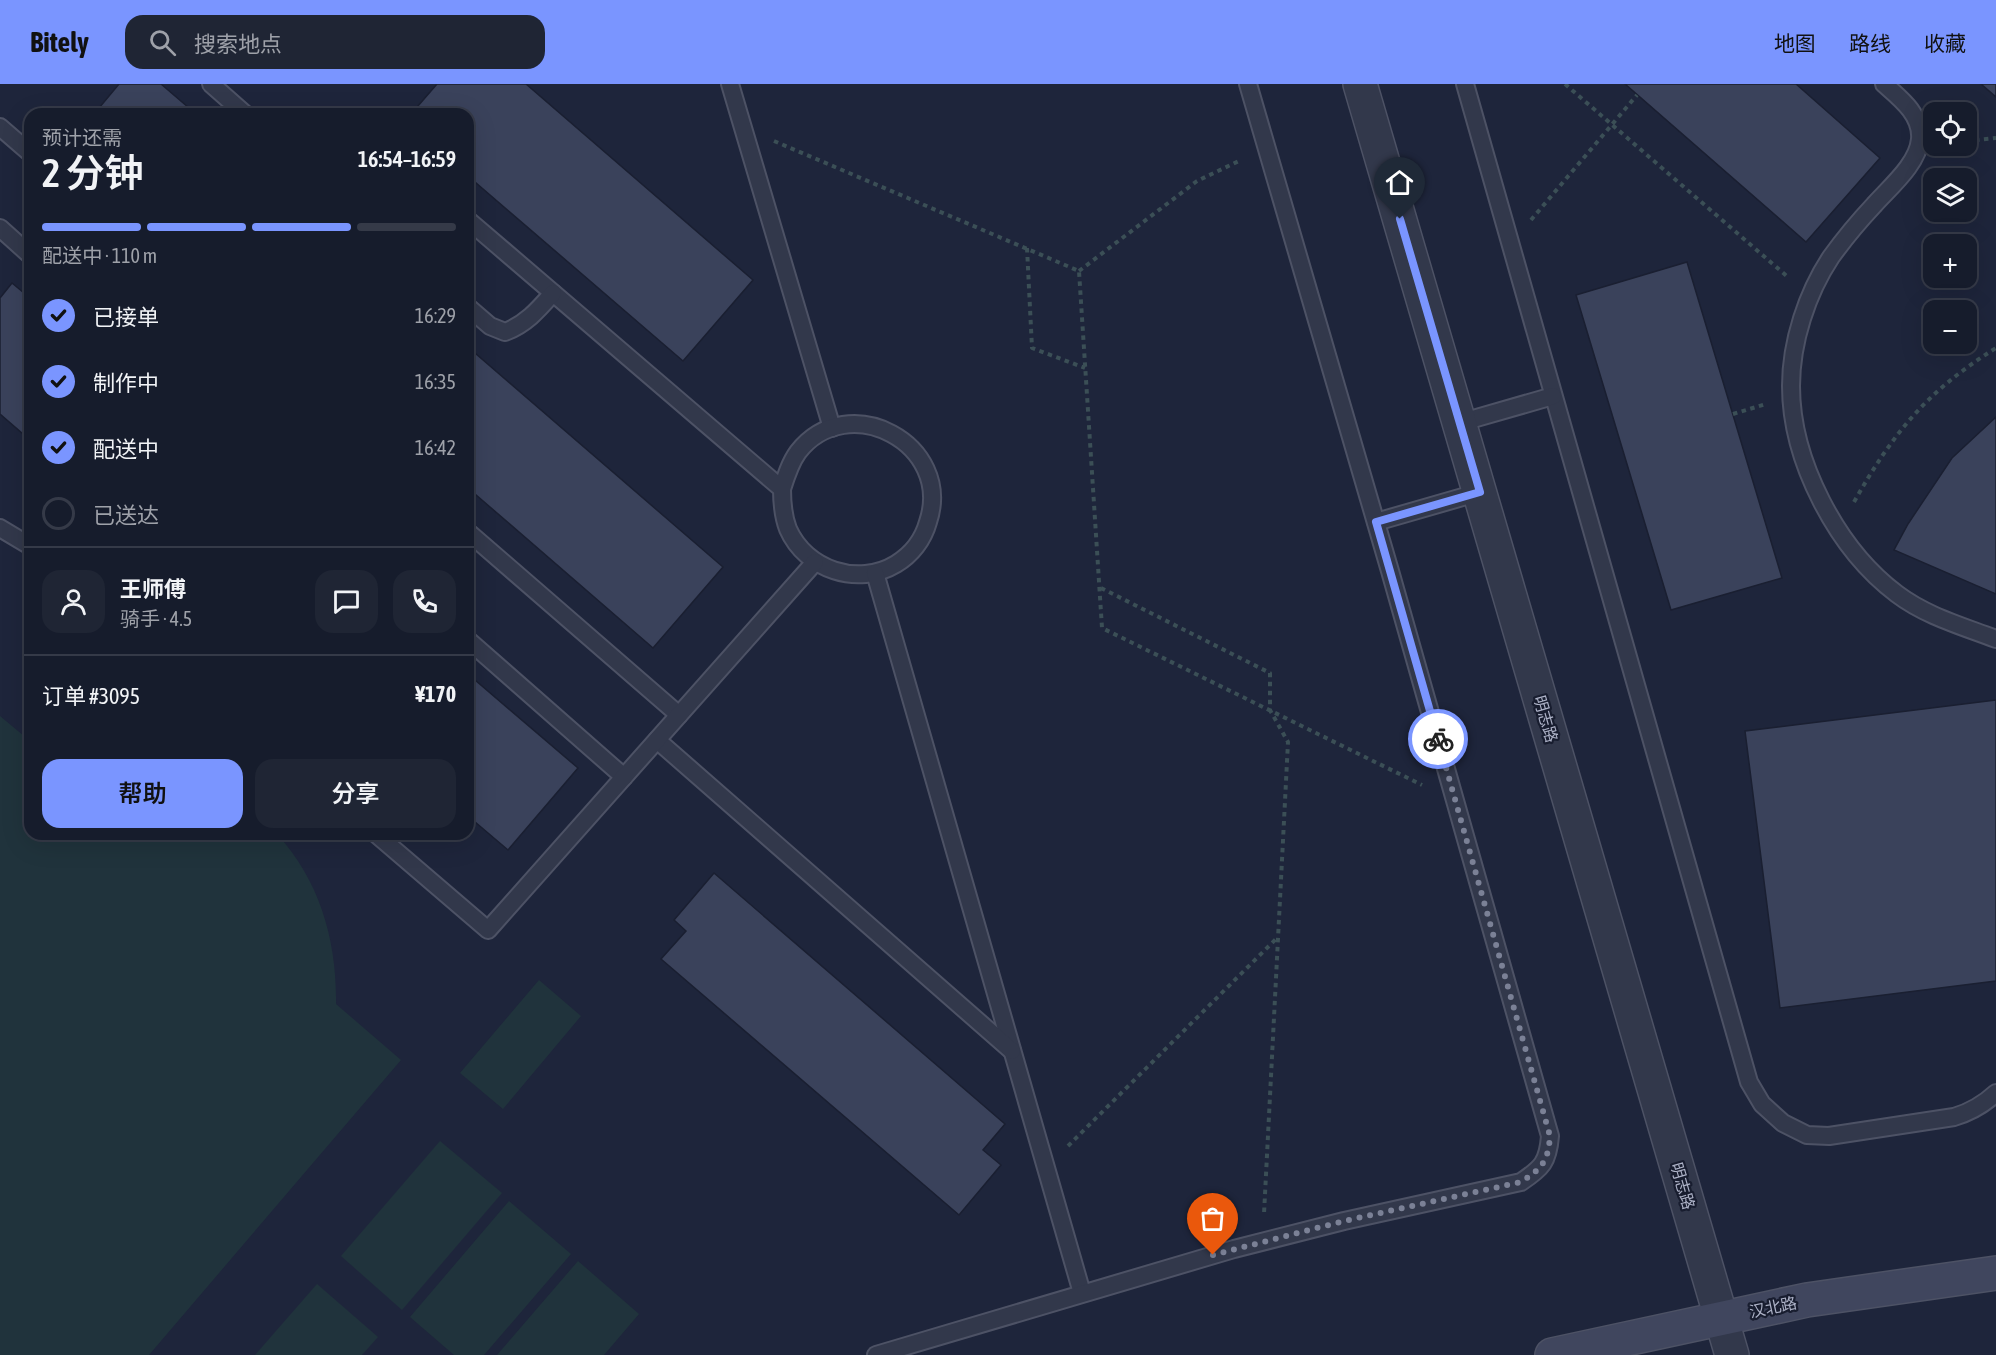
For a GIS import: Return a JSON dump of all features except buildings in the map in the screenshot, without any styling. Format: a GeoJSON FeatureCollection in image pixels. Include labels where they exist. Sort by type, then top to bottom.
{"type":"FeatureCollection","features":[{"type":"Feature","properties":{"kind":"main road","name":"汉北路"},"geometry":{"type":"LineString","coordinates":[[1552,1355],[1807,1300],[1996,1273]]}},
{"type":"Feature","properties":{"kind":"street","name":"明志路"},"geometry":{"type":"LineString","coordinates":[[1360,84],[1732,1355]]}},
{"type":"Feature","properties":{"kind":"lane"},"geometry":{"type":"LineString","coordinates":[[211,84],[238,108]]}},
{"type":"Feature","properties":{"kind":"lane"},"geometry":{"type":"LineString","coordinates":[[730,84],[832,428]]}},
{"type":"Feature","properties":{"kind":"lane"},"geometry":{"type":"LineString","coordinates":[[876,1355],[1263,1241],[1521,1182],[1538,1170],[1549,1155],[1550,1136],[1376,522],[1248,84]]}},
{"type":"Feature","properties":{"kind":"lane"},"geometry":{"type":"LineString","coordinates":[[1465,84],[1749,1082],[1762,1104],[1783,1123],[1807,1135],[1829,1136],[1954,1117],[1977,1108],[1996,1093]]}},
{"type":"Feature","properties":{"kind":"lane"},"geometry":{"type":"LineString","coordinates":[[1884,84],[1905,102],[1917,121],[1920,139],[1912,162],[1850,232],[1830,259],[1810,296],[1796,343],[1791,386],[1797,436],[1811,478],[1838,529],[1859,558],[1897,594],[1934,615],[1996,639]]}},
{"type":"Feature","properties":{"kind":"lane"},"geometry":{"type":"LineString","coordinates":[[2,132],[24,148]]}},
{"type":"Feature","properties":{"kind":"lane"},"geometry":{"type":"LineString","coordinates":[[474,225],[782,489]]}},
{"type":"Feature","properties":{"kind":"lane"},"geometry":{"type":"LineString","coordinates":[[0,228],[24,250]]}},
{"type":"Feature","properties":{"kind":"lane"},"geometry":{"type":"LineString","coordinates":[[474,313],[490,326],[505,333],[520,327],[553,293]]}},
{"type":"Feature","properties":{"kind":"lane"},"geometry":{"type":"LineString","coordinates":[[1459,423],[1553,396]]}},
{"type":"Feature","properties":{"kind":"lane"},"geometry":{"type":"LineString","coordinates":[[854,424],[876,427],[897,435],[914,450],[926,468],[933,489],[932,511],[925,533],[913,551],[896,565],[875,573],[854,575],[834,571],[815,562],[800,548],[788,530],[783,510],[782,489],[788,469],[799,451],[814,437],[832,428],[854,424]]}},
{"type":"Feature","properties":{"kind":"lane"},"geometry":{"type":"LineString","coordinates":[[1376,522],[1480,492]]}},
{"type":"Feature","properties":{"kind":"lane"},"geometry":{"type":"LineString","coordinates":[[0,528],[24,542]]}},
{"type":"Feature","properties":{"kind":"lane"},"geometry":{"type":"LineString","coordinates":[[474,537],[679,715]]}},
{"type":"Feature","properties":{"kind":"lane"},"geometry":{"type":"LineString","coordinates":[[383,840],[488,930],[815,562]]}},
{"type":"Feature","properties":{"kind":"lane"},"geometry":{"type":"LineString","coordinates":[[875,573],[1082,1293]]}},
{"type":"Feature","properties":{"kind":"lane"},"geometry":{"type":"LineString","coordinates":[[474,645],[624,777]]}},
{"type":"Feature","properties":{"kind":"lane"},"geometry":{"type":"LineString","coordinates":[[657,740],[1012,1051]]}},
{"type":"Feature","properties":{"kind":"path"},"geometry":{"type":"LineString","coordinates":[[1565,84],[1810,296]]}},
{"type":"Feature","properties":{"kind":"path"},"geometry":{"type":"LineString","coordinates":[[1510,244],[1637,95]]}},
{"type":"Feature","properties":{"kind":"path"},"geometry":{"type":"LineString","coordinates":[[743,128],[1079,271]]}},
{"type":"Feature","properties":{"kind":"path"},"geometry":{"type":"LineString","coordinates":[[1977,140],[1996,138]]}},
{"type":"Feature","properties":{"kind":"path"},"geometry":{"type":"LineString","coordinates":[[1079,271],[1197,181],[1267,148]]}},
{"type":"Feature","properties":{"kind":"path"},"geometry":{"type":"LineString","coordinates":[[1027,248],[1032,348],[1085,368]]}},
{"type":"Feature","properties":{"kind":"path"},"geometry":{"type":"LineString","coordinates":[[1079,271],[1102,628],[1456,802]]}},
{"type":"Feature","properties":{"kind":"path"},"geometry":{"type":"LineString","coordinates":[[1838,529],[1871,471],[1899,430],[1926,401],[1963,369],[1996,348]]}},
{"type":"Feature","properties":{"kind":"path"},"geometry":{"type":"LineString","coordinates":[[1100,588],[1270,673],[1270,710],[1288,741],[1263,1241]]}},
{"type":"Feature","properties":{"kind":"path"},"geometry":{"type":"LineString","coordinates":[[1046,1168],[1278,937]]}},
{"type":"Feature","properties":{"kind":"shaded area"},"geometry":{"type":"Polygon","coordinates":[[[0,716],[24,736],[24,840],[282,840],[304,872],[323,913],[333,957],[336,1004],[401,1060],[149,1355],[0,1355],[0,716]]]}},
{"type":"Feature","properties":{"kind":"shaded area"},"geometry":{"type":"Polygon","coordinates":[[[539,980],[581,1016],[503,1109],[460,1073],[539,980]]]}},
{"type":"Feature","properties":{"kind":"shaded area"},"geometry":{"type":"Polygon","coordinates":[[[440,1141],[502,1193],[402,1310],[341,1256],[440,1141]]]}},
{"type":"Feature","properties":{"kind":"shaded area"},"geometry":{"type":"Polygon","coordinates":[[[509,1201],[571,1254],[484,1355],[454,1355],[410,1317],[509,1201]]]}},
{"type":"Feature","properties":{"kind":"shaded area"},"geometry":{"type":"Polygon","coordinates":[[[578,1261],[639,1314],[604,1355],[497,1355],[578,1261]]]}},
{"type":"Feature","properties":{"kind":"shaded area"},"geometry":{"type":"Polygon","coordinates":[[[317,1284],[378,1337],[362,1355],[255,1355],[317,1284]]]}},
{"type":"Feature","properties":{"kind":"way so far"},"geometry":{"type":"LineString","coordinates":[[1213,1255],[1344,1221],[1521,1182],[1538,1170],[1549,1155],[1550,1136],[1438,739]]}},
{"type":"Feature","properties":{"kind":"route"},"geometry":{"type":"LineString","coordinates":[[1400,219],[1480,492],[1376,522],[1438,739]]}}]}
